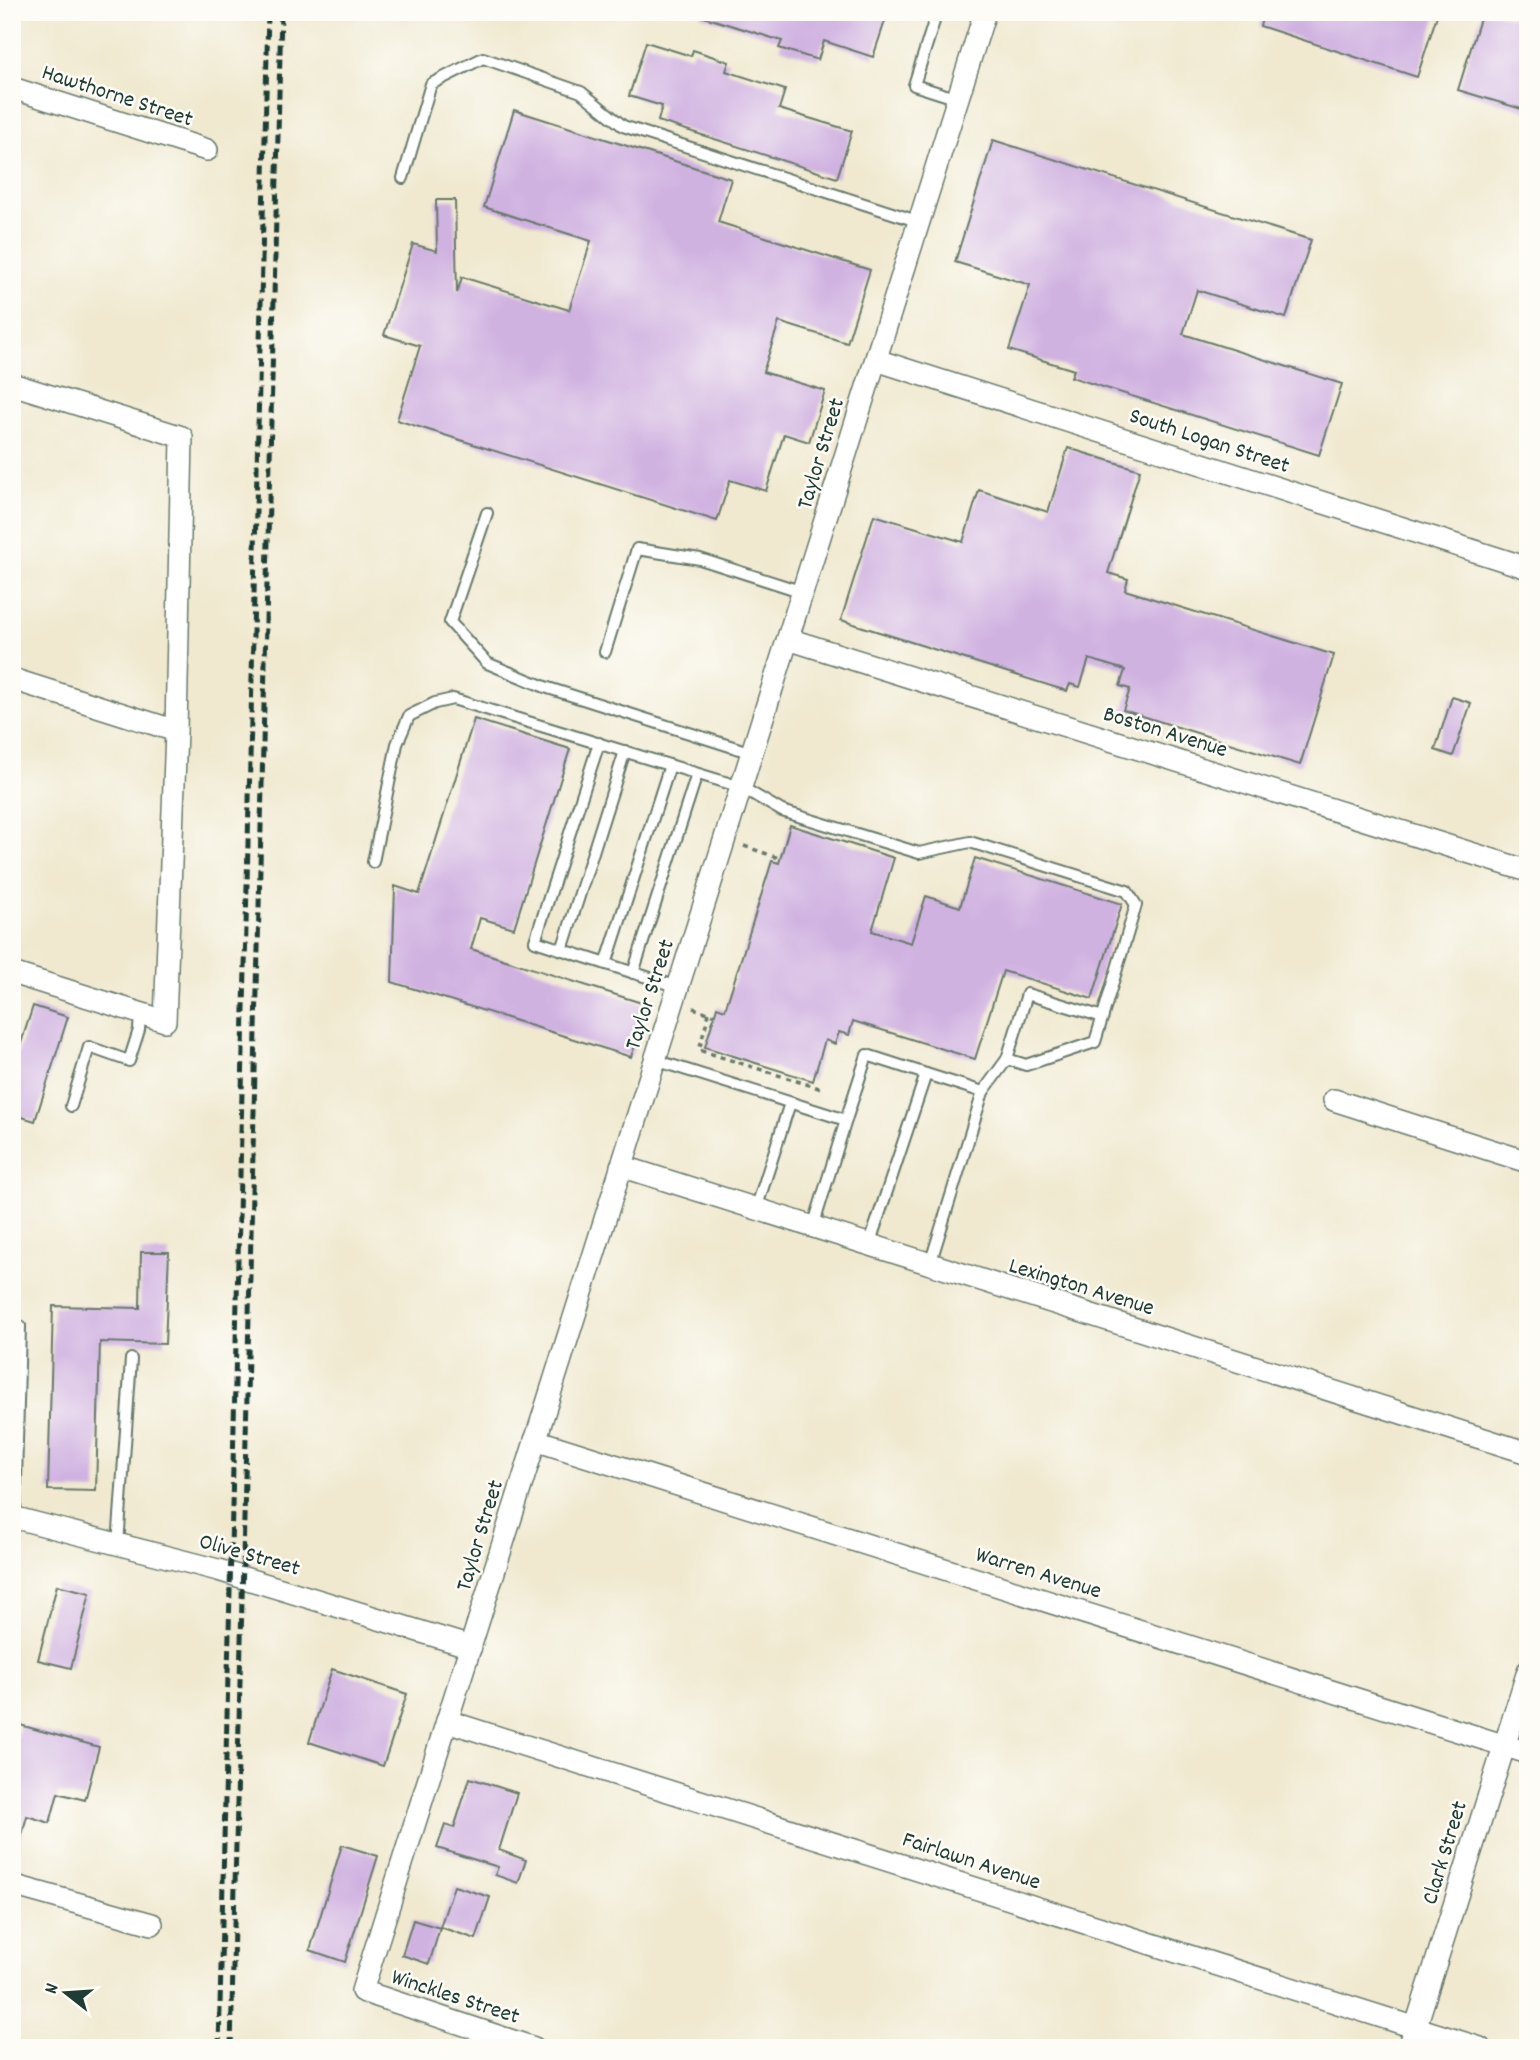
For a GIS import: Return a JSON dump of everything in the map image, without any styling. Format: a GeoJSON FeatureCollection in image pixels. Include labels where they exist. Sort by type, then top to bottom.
{"type":"FeatureCollection","features":[{"type":"Feature","properties":{"kind":"street","name":"Taylor Street"},"geometry":{"type":"LineString","coordinates":[[362,1991],[985,12]]}},
{"type":"Feature","properties":{"kind":"street","name":"Hawthorne Street"},"geometry":{"type":"LineString","coordinates":[[12,88],[207,150]]}},
{"type":"Feature","properties":{"kind":"street","name":"South Logan Street"},"geometry":{"type":"LineString","coordinates":[[876,360],[1528,568]]}},
{"type":"Feature","properties":{"kind":"street"},"geometry":{"type":"LineString","coordinates":[[12,384],[182,437],[176,731],[165,1021],[12,973]]}},
{"type":"Feature","properties":{"kind":"street","name":"Boston Avenue"},"geometry":{"type":"LineString","coordinates":[[788,639],[1528,871]]}},
{"type":"Feature","properties":{"kind":"street"},"geometry":{"type":"LineString","coordinates":[[12,679],[176,731]]}},
{"type":"Feature","properties":{"kind":"street"},"geometry":{"type":"LineString","coordinates":[[1335,1100],[1528,1162]]}},
{"type":"Feature","properties":{"kind":"street","name":"Lexington Avenue"},"geometry":{"type":"LineString","coordinates":[[621,1166],[1528,1452]]}},
{"type":"Feature","properties":{"kind":"street","name":"Warren Avenue"},"geometry":{"type":"LineString","coordinates":[[535,1440],[1528,1753]]}},
{"type":"Feature","properties":{"kind":"street","name":"Olive Street"},"geometry":{"type":"LineString","coordinates":[[14,1518],[230,1574],[471,1647]]}},
{"type":"Feature","properties":{"kind":"street","name":"Clark Street"},"geometry":{"type":"LineString","coordinates":[[1413,2038],[1528,1671]]}},
{"type":"Feature","properties":{"kind":"street","name":"Fairlawn Avenue"},"geometry":{"type":"LineString","coordinates":[[447,1721],[1413,2038],[1480,2048]]}},
{"type":"Feature","properties":{"kind":"street"},"geometry":{"type":"LineString","coordinates":[[12,1885],[152,1924]]}},
{"type":"Feature","properties":{"kind":"street","name":"Winckles Street"},"geometry":{"type":"LineString","coordinates":[[362,1991],[534,2048]]}},
{"type":"Feature","properties":{"kind":"lane"},"geometry":{"type":"LineString","coordinates":[[937,12],[914,85],[958,99]]}},
{"type":"Feature","properties":{"kind":"lane"},"geometry":{"type":"LineString","coordinates":[[404,178],[431,84],[483,58],[581,92],[623,126],[920,222]]}},
{"type":"Feature","properties":{"kind":"lane"},"geometry":{"type":"LineString","coordinates":[[487,513],[450,622],[487,663],[545,687],[752,753]]}},
{"type":"Feature","properties":{"kind":"lane"},"geometry":{"type":"LineString","coordinates":[[605,652],[637,549],[700,559],[803,592]]}},
{"type":"Feature","properties":{"kind":"lane"},"geometry":{"type":"LineString","coordinates":[[373,862],[397,744],[410,716],[435,703],[453,699],[741,788],[782,811],[919,853],[970,842],[1127,891],[1136,905],[1095,1042],[1026,1065],[1007,1059]]}},
{"type":"Feature","properties":{"kind":"lane"},"geometry":{"type":"LineString","coordinates":[[599,743],[535,941],[678,987]]}},
{"type":"Feature","properties":{"kind":"lane"},"geometry":{"type":"LineString","coordinates":[[562,950],[625,751]]}},
{"type":"Feature","properties":{"kind":"lane"},"geometry":{"type":"LineString","coordinates":[[606,964],[670,765]]}},
{"type":"Feature","properties":{"kind":"lane"},"geometry":{"type":"LineString","coordinates":[[633,973],[697,774]]}},
{"type":"Feature","properties":{"kind":"lane"},"geometry":{"type":"LineString","coordinates":[[930,1264],[983,1092],[1007,1059],[1027,993],[1103,1017]]}},
{"type":"Feature","properties":{"kind":"lane"},"geometry":{"type":"LineString","coordinates":[[71,1106],[89,1047],[129,1060],[139,1030],[140,1013]]}},
{"type":"Feature","properties":{"kind":"lane"},"geometry":{"type":"LineString","coordinates":[[813,1227],[867,1055],[983,1092]]}},
{"type":"Feature","properties":{"kind":"lane"},"geometry":{"type":"LineString","coordinates":[[654,1060],[846,1120]]}},
{"type":"Feature","properties":{"kind":"lane"},"geometry":{"type":"LineString","coordinates":[[869,1245],[926,1074]]}},
{"type":"Feature","properties":{"kind":"lane"},"geometry":{"type":"LineString","coordinates":[[756,1209],[790,1103]]}},
{"type":"Feature","properties":{"kind":"lane"},"geometry":{"type":"LineString","coordinates":[[14,1518],[20,1326]]}},
{"type":"Feature","properties":{"kind":"lane"},"geometry":{"type":"LineString","coordinates":[[118,1545],[131,1359]]}},
{"type":"Feature","properties":{"kind":"path"},"geometry":{"type":"LineString","coordinates":[[742,846],[779,858]]}},
{"type":"Feature","properties":{"kind":"path"},"geometry":{"type":"LineString","coordinates":[[691,1008],[712,1014],[698,1050],[822,1089]]}},
{"type":"Feature","properties":{"kind":"building"},"geometry":{"type":"Polygon","coordinates":[[[701,12],[888,12],[873,57],[824,41],[818,60],[779,48],[782,41],[701,16],[701,12]]]}},
{"type":"Feature","properties":{"kind":"building"},"geometry":{"type":"Polygon","coordinates":[[[1264,12],[1438,12],[1417,77],[1260,26],[1264,12]]]}},
{"type":"Feature","properties":{"kind":"building"},"geometry":{"type":"Polygon","coordinates":[[[1482,12],[1493,12],[1528,23],[1528,111],[1458,90],[1482,12]]]}},
{"type":"Feature","properties":{"kind":"building"},"geometry":{"type":"Polygon","coordinates":[[[646,42],[691,56],[693,50],[729,62],[726,71],[785,90],[779,109],[852,131],[837,178],[658,121],[662,106],[629,96],[646,42]]]}},
{"type":"Feature","properties":{"kind":"building"},"geometry":{"type":"Polygon","coordinates":[[[514,110],[731,179],[718,222],[870,270],[847,343],[779,322],[763,372],[825,391],[809,442],[784,434],[766,491],[730,480],[717,521],[397,420],[420,346],[384,335],[413,244],[437,251],[436,200],[455,200],[457,293],[462,277],[569,310],[591,241],[484,207],[514,110]]]}},
{"type":"Feature","properties":{"kind":"building"},"geometry":{"type":"Polygon","coordinates":[[[993,140],[1311,240],[1286,318],[1197,290],[1183,334],[1342,384],[1319,455],[1071,377],[1074,370],[1009,350],[1030,285],[955,262],[993,140]]]}},
{"type":"Feature","properties":{"kind":"building"},"geometry":{"type":"Polygon","coordinates":[[[1068,448],[1140,470],[1108,573],[1128,579],[1125,590],[1334,655],[1300,765],[1123,710],[1130,689],[1120,686],[1125,670],[1089,659],[1080,687],[1070,684],[1067,691],[841,620],[874,515],[963,542],[979,490],[1048,512],[1068,448]]]}},
{"type":"Feature","properties":{"kind":"building"},"geometry":{"type":"Polygon","coordinates":[[[1452,697],[1471,703],[1453,756],[1435,750],[1452,697]]]}},
{"type":"Feature","properties":{"kind":"building"},"geometry":{"type":"Polygon","coordinates":[[[474,719],[570,749],[514,928],[480,918],[471,949],[648,1005],[631,1057],[392,982],[395,886],[419,894],[474,719]]]}},
{"type":"Feature","properties":{"kind":"building"},"geometry":{"type":"Polygon","coordinates":[[[790,825],[894,858],[872,931],[911,943],[926,896],[960,907],[975,858],[1122,904],[1092,999],[1003,971],[975,1059],[853,1021],[849,1035],[839,1032],[835,1044],[825,1040],[813,1081],[705,1047],[717,1007],[725,1010],[772,861],[779,863],[790,825]]]}},
{"type":"Feature","properties":{"kind":"building"},"geometry":{"type":"Polygon","coordinates":[[[33,1006],[68,1017],[35,1121],[12,1114],[12,1071],[33,1006]]]}},
{"type":"Feature","properties":{"kind":"building"},"geometry":{"type":"Polygon","coordinates":[[[141,1252],[169,1252],[165,1344],[100,1342],[96,1491],[48,1490],[53,1306],[140,1308],[141,1252]]]}},
{"type":"Feature","properties":{"kind":"building"},"geometry":{"type":"Polygon","coordinates":[[[57,1585],[90,1593],[71,1668],[38,1660],[57,1585]]]}},
{"type":"Feature","properties":{"kind":"building"},"geometry":{"type":"Polygon","coordinates":[[[332,1669],[407,1694],[383,1766],[309,1742],[332,1669]]]}},
{"type":"Feature","properties":{"kind":"building"},"geometry":{"type":"Polygon","coordinates":[[[20,1725],[99,1747],[85,1800],[58,1793],[50,1823],[27,1816],[17,1853],[12,1852],[12,1754],[20,1725]]]}},
{"type":"Feature","properties":{"kind":"building"},"geometry":{"type":"Polygon","coordinates":[[[470,1778],[517,1793],[499,1850],[526,1860],[518,1883],[495,1875],[498,1867],[437,1848],[445,1825],[454,1828],[470,1778]]]}},
{"type":"Feature","properties":{"kind":"building"},"geometry":{"type":"Polygon","coordinates":[[[342,1845],[378,1856],[345,1962],[310,1950],[342,1845]]]}},
{"type":"Feature","properties":{"kind":"building"},"geometry":{"type":"Polygon","coordinates":[[[454,1886],[490,1897],[476,1939],[440,1927],[454,1886]]]}},
{"type":"Feature","properties":{"kind":"building"},"geometry":{"type":"Polygon","coordinates":[[[413,1920],[440,1928],[429,1964],[402,1955],[413,1920]]]}},
{"type":"Feature","properties":{"kind":"railway"},"geometry":{"type":"LineString","coordinates":[[219,2048],[268,12]]}},
{"type":"Feature","properties":{"kind":"railway"},"geometry":{"type":"LineString","coordinates":[[231,2048],[281,12]]}}]}
